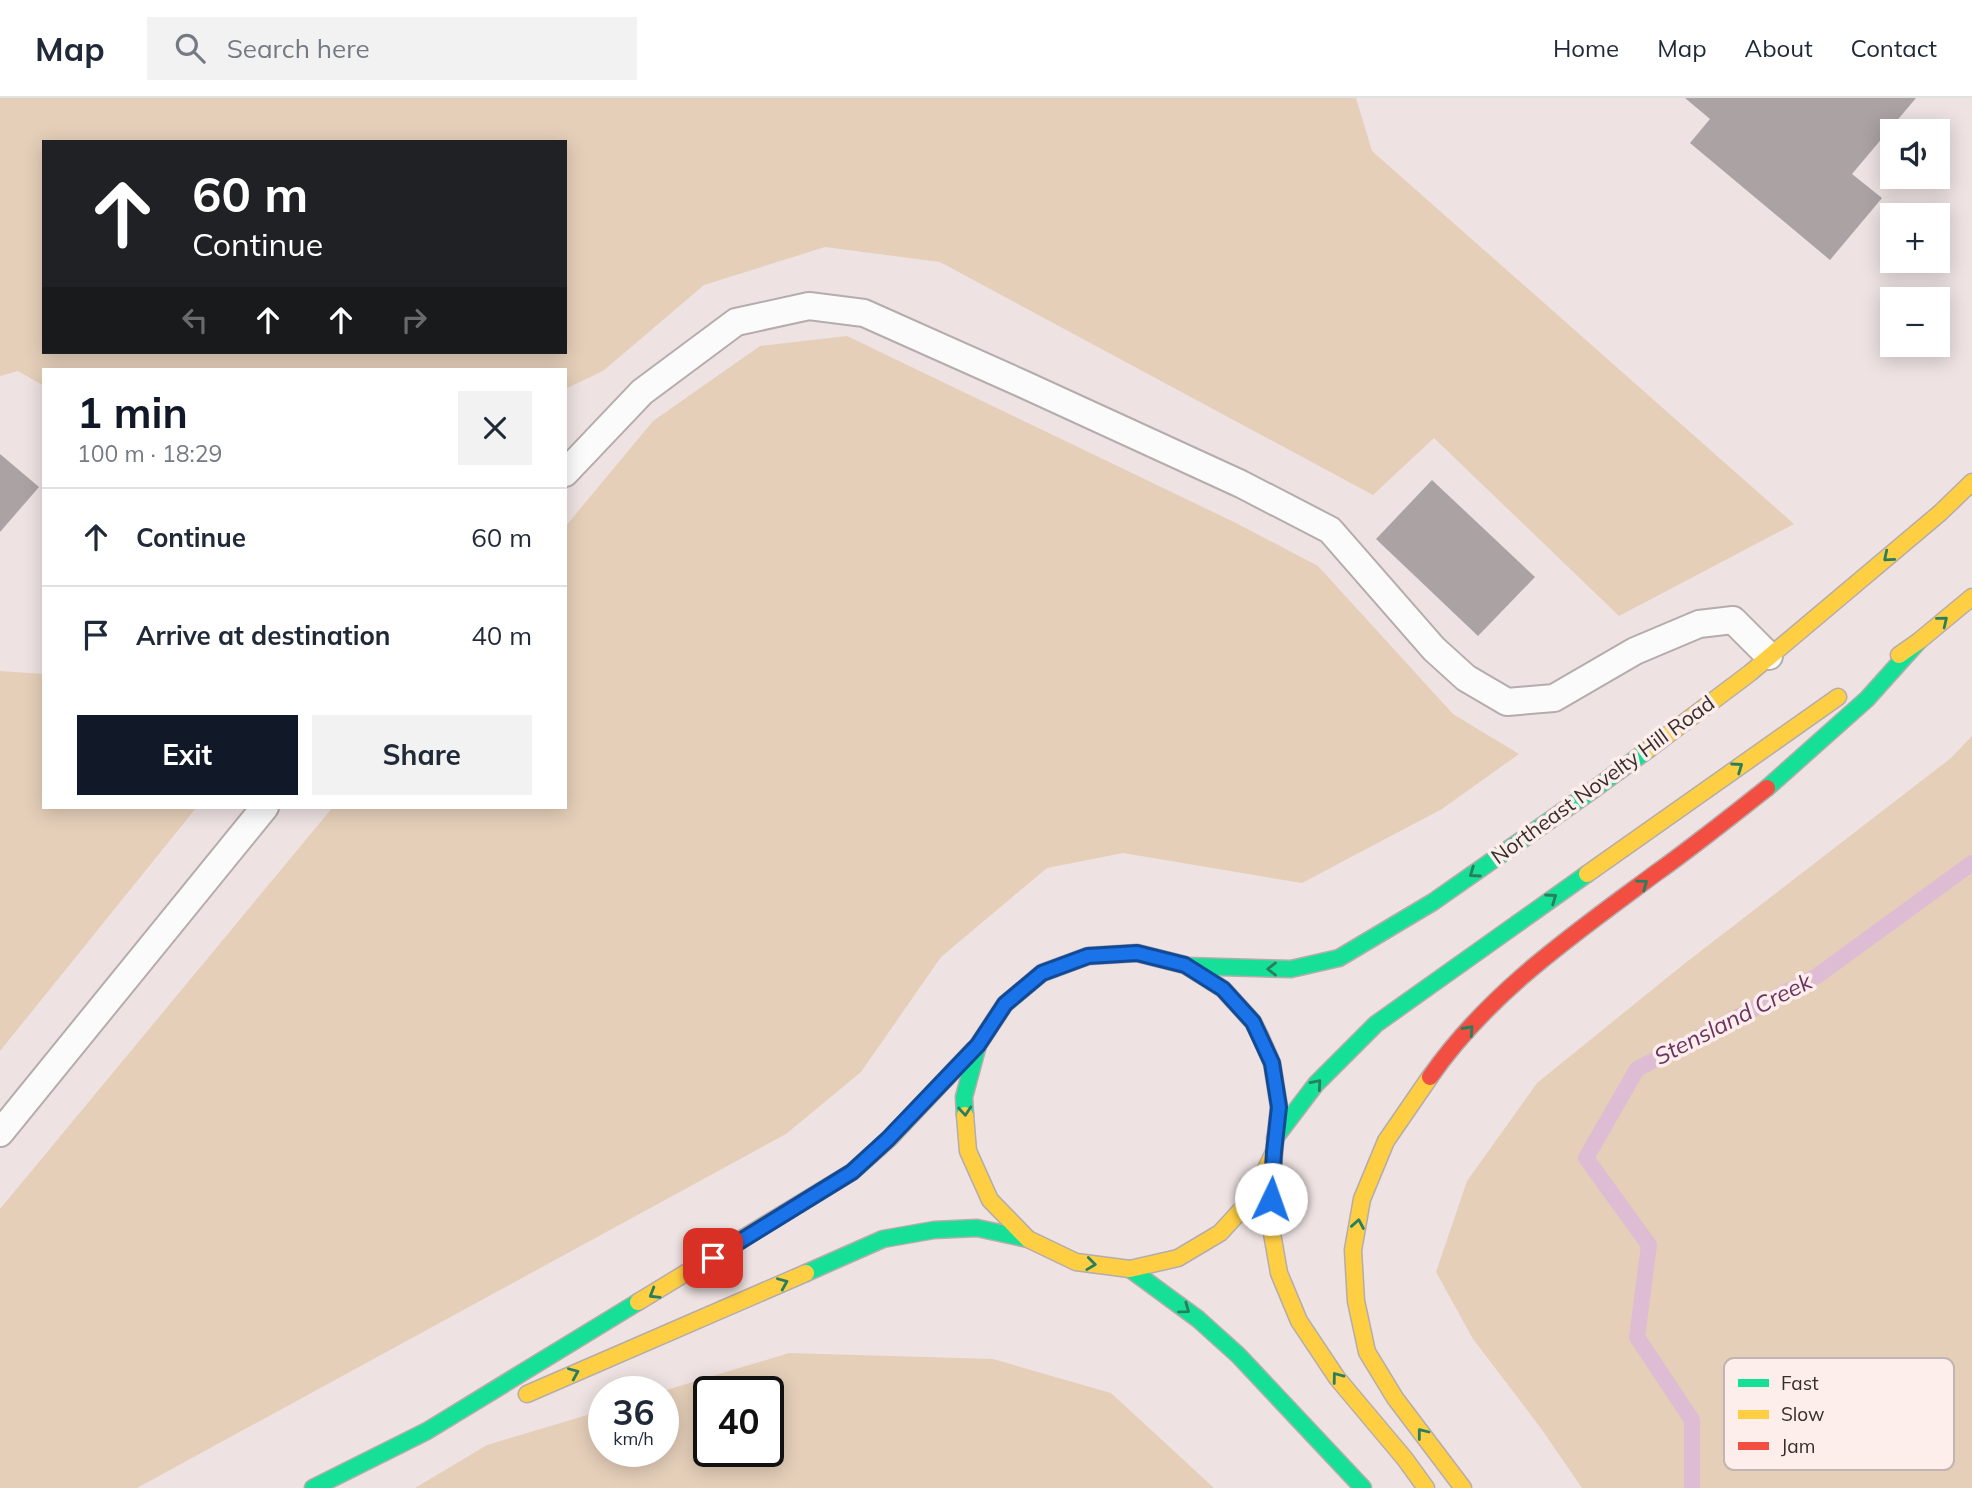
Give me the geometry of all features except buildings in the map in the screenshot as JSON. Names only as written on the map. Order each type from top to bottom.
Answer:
[{"type":"main road","name":"Northeast Novelty Hill Road","points":[[1185,965],[1291,969],[1339,958],[1433,902],[1593,790],[1750,673],[1940,513],[1972,482]]},
{"type":"main road","points":[[427,1431],[505,1403],[883,1239],[934,1230],[977,1228],[1028,1239],[1076,1262],[1130,1269],[1178,1258],[1220,1233],[1253,1197],[1274,1145],[1316,1084],[1376,1024],[1919,641],[1972,597]]},
{"type":"main road","points":[[1463,1488],[1395,1398],[1367,1352],[1356,1301],[1353,1250],[1362,1199],[1386,1141],[1442,1060],[1497,999],[1552,950],[1683,854],[1780,776],[1867,699],[1919,641]]},
{"type":"main road","points":[[313,1488],[427,1431],[852,1172],[888,1139],[978,1045],[1005,1004],[1042,973],[1088,956],[1137,953],[1185,965],[1223,989],[1253,1022],[1272,1063],[1279,1107],[1270,1222],[1279,1273],[1299,1321],[1336,1378],[1405,1459],[1426,1488]]},
{"type":"main road","points":[[978,1045],[964,1097],[968,1151],[990,1200],[1028,1239]]},
{"type":"main road","points":[[1130,1269],[1198,1319],[1238,1355],[1363,1488]]},
{"type":"lane","points":[[567,471],[642,392],[736,322],[809,306],[864,313],[1241,484],[1330,530],[1434,649],[1466,678],[1507,702],[1554,698],[1635,651],[1699,624],[1733,620],[1769,656]]},
{"type":"lane","points":[[0,1133],[263,809]]},
{"type":"shaded area","points":[[0,98],[1356,98],[1372,151],[1794,524],[1619,616],[1434,438],[1373,495],[940,262],[825,247],[704,285],[603,371],[567,388],[567,368],[42,368],[42,385],[18,371],[0,376]]},
{"type":"shaded area","points":[[847,336],[1236,523],[1318,566],[1453,714],[1519,754],[1442,809],[1302,883],[1123,853],[1047,868],[941,957],[861,1072],[786,1134],[137,1488],[0,1488],[0,1209],[331,809],[567,809],[567,525],[653,421],[760,346]]},
{"type":"shaded area","points":[[0,671],[42,674],[42,809],[195,809],[0,1051]]},
{"type":"shaded area","points":[[1972,736],[1972,1488],[1582,1488],[1540,1427],[1473,1339],[1436,1272],[1467,1181],[1537,1083],[1684,964],[1951,758]]},
{"type":"shaded area","points":[[789,1353],[993,1359],[1111,1393],[1214,1488],[415,1488],[487,1445],[588,1415],[588,1467],[679,1467],[679,1386],[693,1382],[693,1467],[784,1467],[784,1376],[713,1376]]},
{"type":"waterway","name":"Stensland Creek","points":[[1692,1488],[1692,1420],[1637,1337],[1649,1245],[1586,1158],[1637,1069],[1817,976],[1972,863]]},
{"type":"traffic: fast","points":[[1767,788],[1867,699],[1919,641]]},
{"type":"traffic: fast","points":[[1187,966],[1291,969],[1339,958],[1433,902],[1649,749]]},
{"type":"traffic: fast","points":[[1275,1138],[1316,1084],[1376,1024],[1587,874]]},
{"type":"traffic: fast","points":[[965,1115],[964,1097],[978,1045],[1005,1004],[1042,973],[1088,956],[1137,953],[1185,965],[1223,989],[1253,1022],[1260,1036]]},
{"type":"traffic: fast","points":[[806,1273],[883,1239],[934,1230],[977,1228],[1028,1239]]},
{"type":"traffic: fast","points":[[1130,1269],[1198,1319],[1238,1355],[1363,1488]]},
{"type":"traffic: fast","points":[[313,1488],[427,1431],[638,1302]]},
{"type":"traffic: slow","points":[[1649,749],[1750,673],[1940,513],[1972,482]]},
{"type":"traffic: slow","points":[[1899,655],[1972,597]]},
{"type":"traffic: slow","points":[[1587,874],[1838,697]]},
{"type":"traffic: slow","points":[[1260,1036],[1272,1063],[1279,1107],[1270,1222],[1279,1273],[1299,1321],[1337,1378],[1426,1488]]},
{"type":"traffic: slow","points":[[638,1302],[852,1172],[889,1139],[974,1049]]},
{"type":"traffic: slow","points":[[1430,1077],[1386,1141],[1362,1199],[1353,1250],[1356,1301],[1367,1352],[1395,1398],[1463,1488]]},
{"type":"traffic: slow","points":[[965,1115],[968,1151],[990,1200],[1028,1239],[1076,1262],[1130,1269],[1178,1258],[1220,1233],[1253,1197],[1274,1152]]},
{"type":"traffic: slow","points":[[527,1394],[806,1273]]},
{"type":"traffic: jam","points":[[1430,1077],[1453,1046],[1479,1018],[1534,966],[1767,788]]},
{"type":"route","points":[[713,1258],[852,1172],[888,1139],[978,1045],[1005,1004],[1042,973],[1088,956],[1137,953],[1185,965],[1223,989],[1253,1022],[1272,1063],[1279,1107],[1271,1199]]}]
